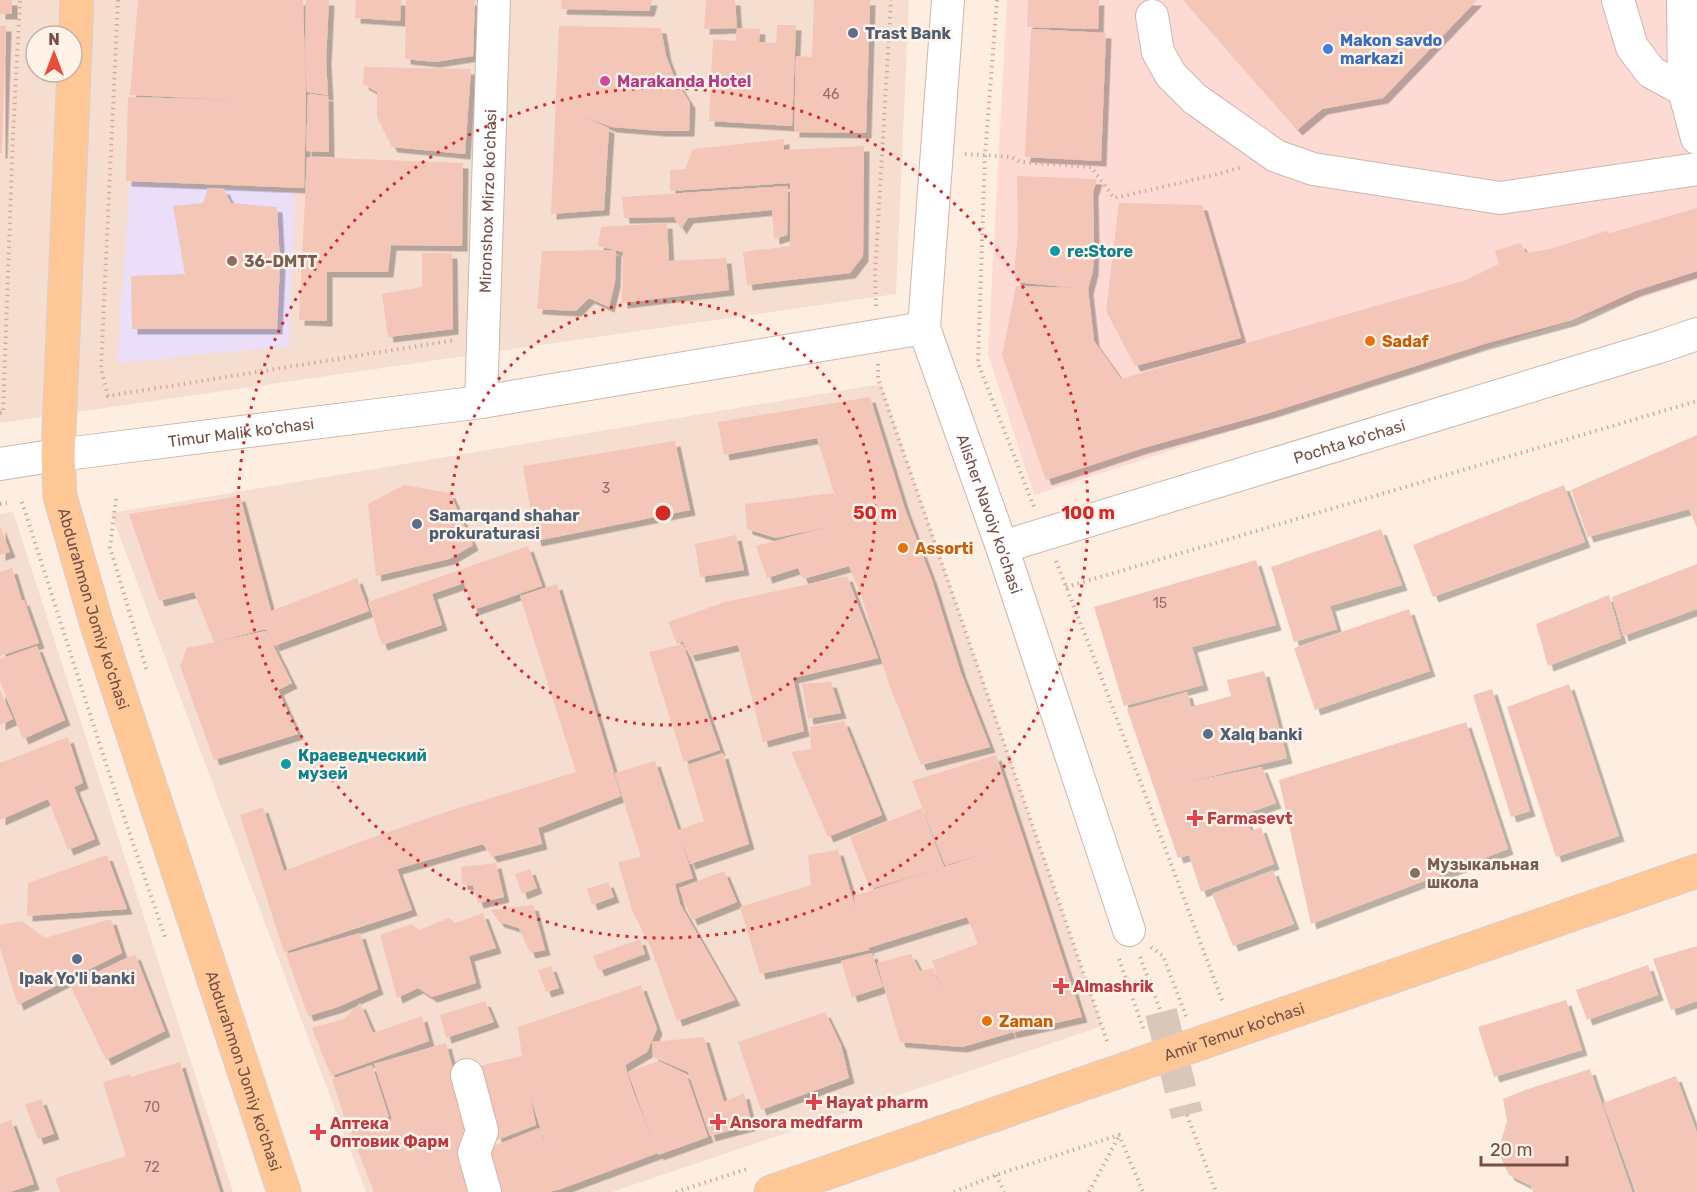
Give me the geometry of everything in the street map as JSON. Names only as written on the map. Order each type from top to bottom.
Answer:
[{"type":"main road","name":"Abdurahmon Jomiy ko'chasi","points":[[77,0],[58,455],[60,496],[97,625],[284,1192]]},
{"type":"main road","name":"Amir Temur ko'chasi","points":[[771,1192],[1697,871]]},
{"type":"street","name":"Mironshox Mirzo ko'chasi","points":[[481,402],[494,0]]},
{"type":"street","name":"Alisher Navoiy ko'chasi","points":[[948,0],[924,328],[1002,547],[1129,930]]},
{"type":"street","points":[[1618,0],[1632,47],[1651,72],[1684,90]]},
{"type":"street","points":[[1683,0],[1684,90],[1697,138]]},
{"type":"street","points":[[1152,16],[1158,52],[1171,75],[1195,99],[1276,156],[1313,169],[1500,198],[1697,169]]},
{"type":"street","name":"Timur Malik ko'chasi","points":[[0,464],[481,402],[924,328]]},
{"type":"street","name":"Pochta ko'chasi","points":[[1002,547],[1697,334]]},
{"type":"street","points":[[467,1075],[482,1131],[474,1153],[485,1192]]},
{"type":"path","points":[[0,413],[3,413],[20,0]]},
{"type":"path","points":[[118,0],[100,368],[108,396],[483,335]]},
{"type":"path","points":[[891,0],[876,275],[878,378],[1109,1045]]},
{"type":"path","points":[[997,0],[985,155],[978,363],[1066,587],[1224,1005]]},
{"type":"path","points":[[937,152],[1012,156],[1020,162],[1091,167],[1114,198],[1219,174],[1276,156]]},
{"type":"path","points":[[1066,587],[1697,401]]},
{"type":"path","points":[[0,504],[7,503]]},
{"type":"path","points":[[1129,930],[1161,1012]]},
{"type":"path","points":[[1129,930],[1163,956],[1187,1018]]},
{"type":"path","points":[[1129,930],[1118,957],[1145,1032]]},
{"type":"path","points":[[1187,1115],[1216,1192]]},
{"type":"path","points":[[954,1192],[996,1175],[1119,1135]]},
{"type":"path","points":[[1089,1192],[1119,1135]]},
{"type":"path","points":[[1119,1135],[1143,1192]]},
{"type":"path","points":[[996,1175],[1005,1192]]},
{"type":"shaded area","points":[[0,0],[909,0],[896,294],[0,423]]},
{"type":"shaded area","points":[[1007,0],[1697,0],[1697,280],[1034,495],[988,354]]},
{"type":"shaded area","points":[[130,182],[295,192],[289,346],[117,363]]},
{"type":"shaded area","points":[[881,384],[1102,1026],[612,1192],[366,1192],[111,513]]},
{"type":"shaded area","points":[[13,512],[233,1192],[0,1192],[0,514]]},
{"type":"building","points":[[0,0],[12,0],[12,14],[0,14]]},
{"type":"building","points":[[138,0],[303,0],[306,102],[304,188],[126,181],[128,97],[236,100],[130,95]]},
{"type":"building","points":[[306,0],[329,0],[326,60],[328,95],[307,92]]},
{"type":"building","points":[[356,0],[401,0],[400,21],[355,18]]},
{"type":"building","points":[[406,0],[475,0],[473,56],[435,62],[405,59]]},
{"type":"building","points":[[562,0],[652,0],[649,11],[561,9]]},
{"type":"building","points":[[706,0],[735,0],[737,28],[704,29]]},
{"type":"building","points":[[814,0],[870,0],[866,133],[794,132],[796,56],[812,57]]},
{"type":"building","points":[[1028,0],[1099,0],[1098,29],[1027,27]]},
{"type":"building","name":"Makon savdo markazi","points":[[1183,0],[1477,0],[1383,98],[1322,109],[1297,130]]},
{"type":"building","points":[[777,25],[796,25],[792,126],[709,121],[713,39],[736,41],[737,28],[760,29],[759,42],[776,43]]},
{"type":"building","points":[[0,26],[6,26],[2,153],[0,153]]},
{"type":"building","points":[[559,26],[661,28],[666,56],[675,79],[690,103],[689,131],[612,127],[581,116],[609,128],[604,210],[551,214]]},
{"type":"building","points":[[1031,29],[1106,33],[1101,161],[1025,157]]},
{"type":"building","points":[[364,67],[471,69],[465,154],[392,147],[377,117],[377,92],[363,84]]},
{"type":"building","points":[[308,94],[328,96],[329,152],[306,151]]},
{"type":"building","points":[[784,139],[784,150],[864,146],[863,256],[850,273],[747,285],[743,252],[790,246],[790,183],[670,191],[670,170],[685,169],[693,149]]},
{"type":"building","points":[[307,157],[463,163],[462,246],[391,245],[388,272],[327,272],[327,321],[299,320]]},
{"type":"building","points":[[1017,176],[1097,179],[1093,192],[1093,270],[1088,289],[1094,341],[1121,379],[1466,280],[1499,264],[1495,251],[1520,243],[1526,253],[1551,249],[1606,231],[1610,233],[1697,208],[1697,271],[1635,291],[1572,320],[1484,344],[1269,413],[1143,448],[1046,480],[1002,355],[1016,286],[1077,288],[1015,282],[1018,233]]},
{"type":"building","points":[[788,186],[787,235],[774,239],[772,210],[688,218],[681,229],[674,217],[624,218],[622,197]]},
{"type":"building","points":[[208,188],[224,189],[231,203],[277,207],[280,264],[277,329],[132,329],[131,276],[185,274],[173,206],[203,203]]},
{"type":"building","points":[[1119,203],[1202,205],[1241,338],[1135,366],[1106,311]]},
{"type":"building","points":[[667,223],[669,261],[726,258],[729,290],[622,303],[623,252],[598,246],[601,227]]},
{"type":"building","points":[[616,250],[615,282],[609,307],[589,298],[576,311],[537,309],[542,251]]},
{"type":"building","points":[[422,253],[452,253],[453,329],[388,337],[382,294],[422,287]]},
{"type":"building","points":[[870,397],[905,509],[932,580],[961,673],[990,747],[921,765],[889,684],[861,595],[849,566],[803,579],[798,568],[767,578],[756,546],[831,526],[776,538],[747,529],[745,504],[833,493],[836,499],[817,438],[724,455],[718,422]]},
{"type":"building","points":[[1697,435],[1697,528],[1689,509],[1588,537],[1571,490]]},
{"type":"building","points":[[675,441],[690,510],[536,541],[523,466]]},
{"type":"building","name":"Samarqand shahar prokuraturasi","points":[[404,485],[450,493],[473,545],[449,559],[376,576],[368,504]]},
{"type":"building","points":[[1564,485],[1585,542],[1433,597],[1413,545]]},
{"type":"building","points":[[240,496],[271,611],[357,578],[369,611],[274,646],[266,629],[214,642],[194,592],[159,601],[129,514]]},
{"type":"building","points":[[0,526],[10,552],[0,555]]},
{"type":"building","points":[[1381,529],[1402,585],[1330,606],[1337,629],[1294,642],[1271,567]]},
{"type":"building","points":[[736,535],[744,570],[700,577],[695,544]]},
{"type":"building","points":[[528,546],[542,586],[473,610],[464,583],[432,594],[442,625],[382,645],[368,602]]},
{"type":"building","points":[[1256,560],[1276,625],[1192,647],[1203,685],[1124,706],[1094,607]]},
{"type":"building","points":[[1697,564],[1697,609],[1623,636],[1612,597]]},
{"type":"building","points":[[12,568],[39,643],[0,656],[0,572]]},
{"type":"building","points":[[847,576],[878,658],[793,678],[804,731],[763,742],[738,645],[690,656],[681,638],[682,642],[677,644],[668,622],[725,602]]},
{"type":"building","points":[[557,584],[621,796],[538,828],[542,844],[492,857],[483,844],[397,869],[412,910],[284,952],[240,815],[263,807],[284,871],[458,808],[576,772],[520,596]]},
{"type":"building","points":[[1609,595],[1621,638],[1548,666],[1536,624]]},
{"type":"building","points":[[1409,609],[1430,671],[1315,710],[1294,648]]},
{"type":"building","points":[[266,631],[292,683],[278,690],[298,734],[214,760],[180,666],[187,648]]},
{"type":"building","points":[[683,644],[720,750],[684,762],[649,652]]},
{"type":"building","points":[[37,646],[65,720],[23,739],[0,681],[0,659]]},
{"type":"building","points":[[1264,671],[1287,758],[1170,786],[1262,767],[1276,803],[1244,814],[1251,831],[1261,827],[1274,864],[1201,892],[1189,855],[1178,858],[1127,709],[1187,692],[1191,707],[1231,696],[1227,680]]},
{"type":"building","points":[[831,682],[841,713],[808,719],[802,684]]},
{"type":"building","points":[[1569,684],[1619,836],[1556,857],[1507,707]]},
{"type":"building","points":[[1492,689],[1530,811],[1511,817],[1473,695]]},
{"type":"building","points":[[0,690],[13,719],[0,725]]},
{"type":"building","points":[[844,721],[882,815],[828,837],[791,752],[811,749],[810,727]]},
{"type":"building","points":[[1466,722],[1508,849],[1311,924],[1279,780]]},
{"type":"building","points":[[68,737],[83,783],[74,787],[95,839],[68,850],[48,799],[0,820],[0,763]]},
{"type":"building","points":[[723,753],[749,844],[690,864],[680,836],[693,878],[675,884],[680,904],[735,1000],[677,1021],[651,948],[632,910],[618,862],[641,857],[615,773],[655,761],[678,830],[704,821],[687,765]]},
{"type":"building","points":[[996,755],[1082,1017],[1011,1033],[1000,1003],[1010,1033],[962,1047],[900,1042],[877,963],[911,954],[920,971],[933,968],[943,992],[932,961],[978,944],[967,917],[868,948],[869,950],[760,974],[740,907],[811,885],[808,855],[838,850],[856,909],[854,896],[940,868],[870,889],[850,837],[922,808],[944,867],[987,853],[945,865],[912,781]]},
{"type":"building","points":[[107,855],[127,909],[27,916],[28,883]]},
{"type":"building","points":[[496,863],[504,897],[478,903],[473,886],[462,884],[461,867]]},
{"type":"building","points":[[530,869],[537,888],[522,894],[515,874]]},
{"type":"building","points":[[1273,870],[1294,924],[1233,946],[1212,894]]},
{"type":"building","points":[[724,871],[737,902],[692,920],[679,888]]},
{"type":"building","points":[[608,882],[614,897],[592,905],[587,889]]},
{"type":"building","points":[[533,905],[545,950],[530,953],[519,928],[499,922],[491,910]]},
{"type":"building","points":[[483,913],[496,948],[469,956],[476,983],[432,997],[418,988],[397,998],[380,935],[412,924],[419,930],[449,918],[456,923]]},
{"type":"building","points":[[111,919],[122,953],[18,1005],[0,948],[0,925],[22,921],[45,938]]},
{"type":"building","points":[[360,933],[378,989],[338,1007],[308,1016],[286,954]]},
{"type":"building","points":[[640,939],[645,954],[599,971],[593,956]]},
{"type":"building","points":[[1697,946],[1697,1001],[1671,1010],[1653,959]]},
{"type":"building","points":[[872,953],[883,987],[852,997],[841,961]]},
{"type":"building","points":[[135,954],[165,1031],[106,1060],[70,985]]},
{"type":"building","points":[[1648,965],[1658,995],[1587,1020],[1576,990]]},
{"type":"building","points":[[551,966],[559,988],[546,992],[538,970]]},
{"type":"building","points":[[641,985],[657,1029],[647,1052],[625,1065],[654,1144],[628,1072],[659,1061],[686,1074],[708,1137],[558,1190],[491,1192],[479,1152],[539,1128],[547,1149],[530,1096],[536,1125],[497,1140],[479,1066],[522,1056],[518,1027]]},
{"type":"building","points":[[1566,1000],[1582,1050],[1494,1077],[1478,1027]]},
{"type":"building","points":[[485,1001],[494,1022],[446,1038],[440,1015]]},
{"type":"building","points":[[360,1003],[373,1033],[422,1016],[429,1041],[331,1076],[312,1028],[344,1019]]},
{"type":"building","points":[[825,1012],[841,1045],[849,1078],[761,1110],[738,1042]]},
{"type":"building","points":[[704,1037],[724,1102],[744,1093],[752,1125],[710,1136],[688,1072],[653,1057],[652,1042]]},
{"type":"building","points":[[446,1043],[470,1132],[477,1192],[374,1192],[351,1133],[392,1119],[374,1064]]},
{"type":"building","points":[[180,1062],[220,1192],[60,1192],[55,1178],[126,1156],[103,1082],[130,1074],[131,1077]]},
{"type":"building","points":[[372,1065],[389,1117],[348,1129],[332,1079]]},
{"type":"building","points":[[1590,1069],[1632,1192],[1533,1192],[1531,1186],[1509,1175],[1498,1152],[1507,1121],[1503,1099]]},
{"type":"building","points":[[1676,1076],[1697,1133],[1697,1192],[1636,1192],[1603,1103]]},
{"type":"building","points":[[41,1099],[54,1134],[38,1139],[25,1105]]},
{"type":"building","points":[[11,1120],[34,1184],[10,1192],[0,1192],[0,1124]]},
{"type":"tunnel","points":[[1161,1012],[1187,1115]]},
{"type":"place","name":"Trast Bank","points":[[853,33]]},
{"type":"place","name":"Makon savdo markazi","points":[[1328,49]]},
{"type":"place","name":"Marakanda Hotel","points":[[605,81]]},
{"type":"place","name":"re:Store","points":[[1055,251]]},
{"type":"place","name":"36-DMTT","points":[[232,261]]},
{"type":"place","name":"Sadaf","points":[[1370,341]]},
{"type":"place","name":"Samarqand shahar prokuraturasi","points":[[417,524]]},
{"type":"place","name":"Assorti","points":[[903,548]]},
{"type":"place","name":"Xalq banki","points":[[1208,734]]},
{"type":"place","name":"Краеведческий музей","points":[[286,764]]},
{"type":"place","name":"Farmasevt","points":[[1195,818]]},
{"type":"place","name":"Музыкальная школа","points":[[1415,873]]},
{"type":"place","name":"Ipak Yo'li banki","points":[[77,959]]},
{"type":"place","name":"Almashrik","points":[[1061,986]]},
{"type":"place","name":"Zaman","points":[[987,1021]]},
{"type":"place","name":"Hayat pharm","points":[[814,1102]]},
{"type":"place","name":"Ansora medfarm","points":[[718,1122]]},
{"type":"place","name":"Аптека Оптовик Фарм","points":[[318,1132]]}]
